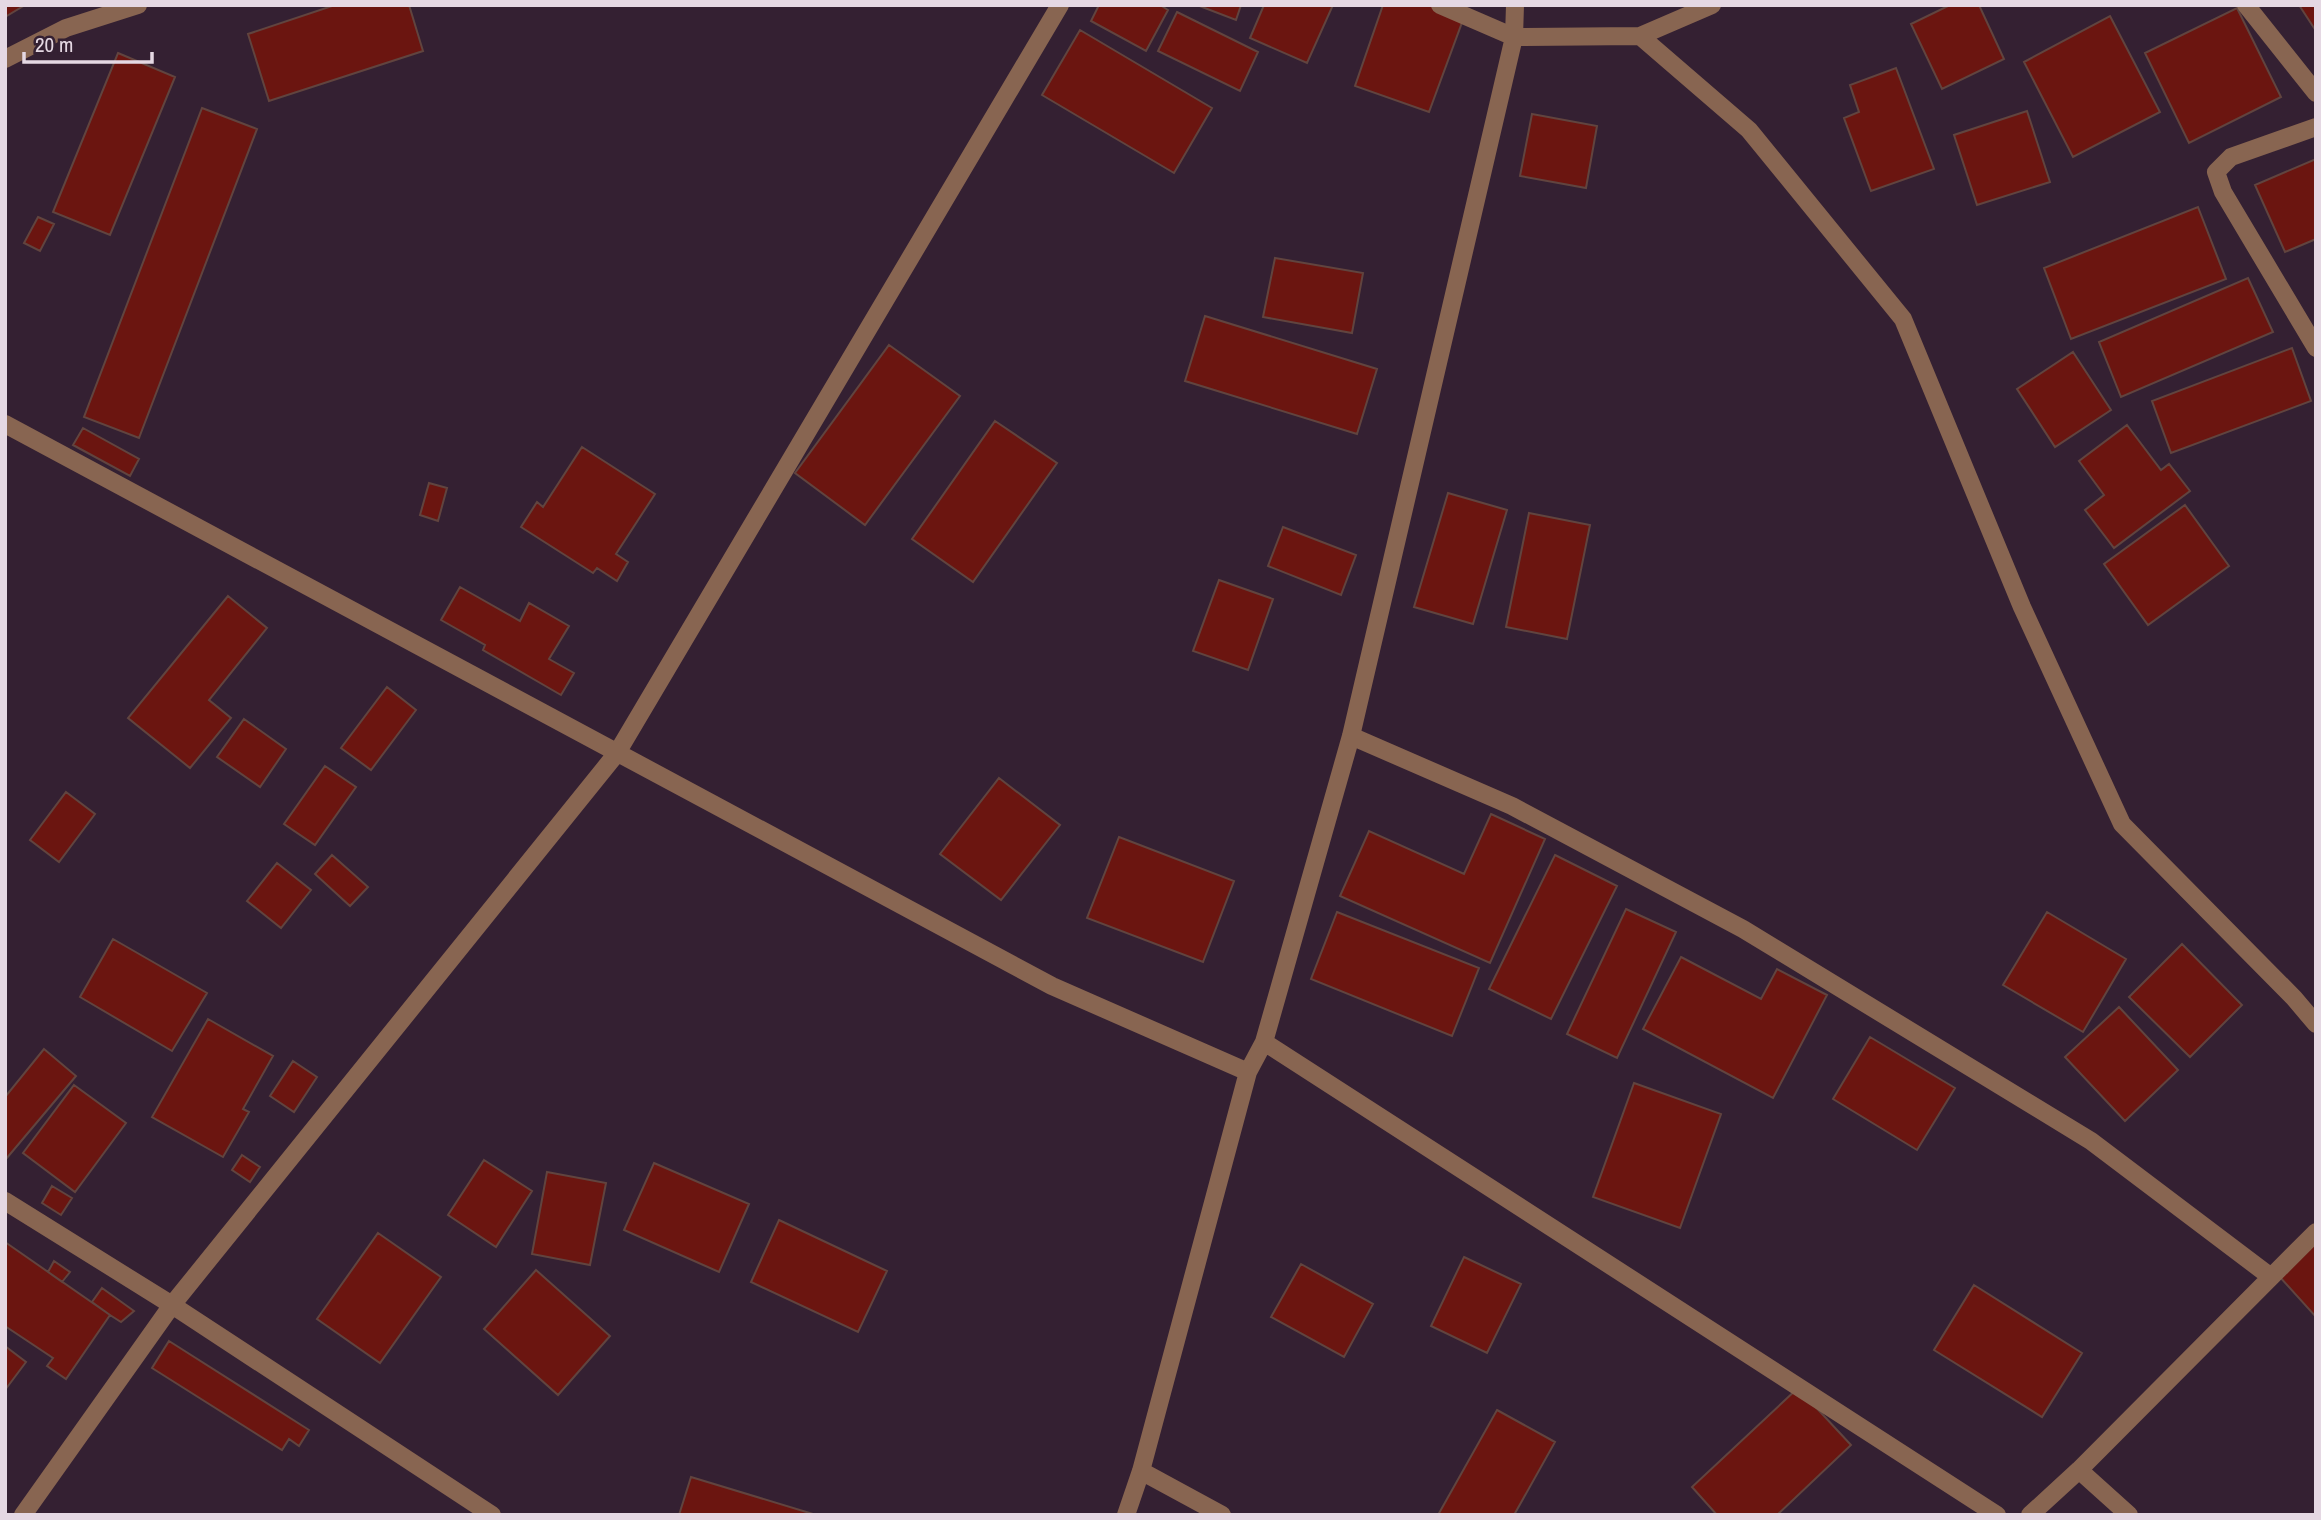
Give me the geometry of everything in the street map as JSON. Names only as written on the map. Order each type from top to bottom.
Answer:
[{"type":"street","points":[[5,59],[66,28],[138,5]]},
{"type":"street","points":[[23,1515],[172,1305],[617,753],[1060,5]]},
{"type":"street","points":[[1440,5],[1514,37],[1640,36],[1712,5]]},
{"type":"street","points":[[1126,1515],[1141,1471],[1248,1072],[1264,1042],[1351,736],[1514,37],[1515,5]]},
{"type":"street","points":[[2246,5],[2316,93]]},
{"type":"street","points":[[1640,36],[1749,130],[1903,319],[2022,607],[2122,824],[2294,998],[2316,1024]]},
{"type":"street","points":[[2316,127],[2231,157],[2216,172],[2223,192],[2316,348]]},
{"type":"street","points":[[5,424],[1052,986],[1248,1072]]},
{"type":"street","points":[[1351,736],[1512,806],[1743,929],[2091,1140],[2271,1277]]},
{"type":"street","points":[[1264,1042],[1997,1515]]},
{"type":"street","points":[[5,1201],[172,1305],[492,1515]]},
{"type":"street","points":[[2030,1515],[2079,1470],[2316,1232]]},
{"type":"street","points":[[2079,1470],[2129,1515]]},
{"type":"street","points":[[1141,1471],[1222,1515]]},
{"type":"building","points":[[5,5],[25,5],[5,17]]},
{"type":"building","points":[[335,5],[409,5],[423,51],[269,101],[248,34]]},
{"type":"building","points":[[1099,5],[1160,5],[1168,10],[1146,51],[1091,21]]},
{"type":"building","points":[[1197,5],[1241,5],[1236,20]]},
{"type":"building","points":[[1264,5],[1333,5],[1307,63],[1250,38]]},
{"type":"building","points":[[1383,5],[1430,5],[1464,17],[1429,112],[1355,86]]},
{"type":"building","points":[[1950,5],[1979,5],[2004,59],[1942,89],[1911,24]]},
{"type":"building","points":[[2299,5],[2316,5],[2316,31]]},
{"type":"building","points":[[2237,8],[2281,97],[2189,143],[2145,53]]},
{"type":"building","points":[[1177,12],[1258,52],[1240,91],[1158,51]]},
{"type":"building","points":[[2110,16],[2160,112],[2073,157],[2024,62]]},
{"type":"building","points":[[1080,30],[1212,108],[1174,173],[1042,95]]},
{"type":"building","points":[[118,53],[175,77],[110,235],[53,212]]},
{"type":"building","points":[[1896,68],[1934,169],[1871,191],[1844,118],[1859,112],[1850,85]]},
{"type":"building","points":[[202,108],[257,129],[139,438],[84,417]]},
{"type":"building","points":[[2027,111],[2050,182],[1977,205],[1954,135]]},
{"type":"building","points":[[1532,114],[1597,126],[1586,188],[1520,176]]},
{"type":"building","points":[[2316,159],[2316,239],[2285,252],[2255,185]]},
{"type":"building","points":[[2198,207],[2226,279],[2071,339],[2044,268]]},
{"type":"building","points":[[38,217],[54,224],[40,251],[24,243]]},
{"type":"building","points":[[1275,258],[1363,273],[1352,333],[1263,317]]},
{"type":"building","points":[[2248,278],[2273,332],[2121,397],[2099,342]]},
{"type":"building","points":[[1205,316],[1377,369],[1357,434],[1185,381]]},
{"type":"building","points":[[889,345],[960,396],[865,525],[795,473]]},
{"type":"building","points":[[2292,348],[2311,401],[2171,453],[2152,401]]},
{"type":"building","points":[[2073,352],[2111,410],[2055,447],[2017,389]]},
{"type":"building","points":[[995,421],[1057,463],[973,582],[912,539]]},
{"type":"building","points":[[2127,425],[2161,470],[2169,464],[2190,491],[2114,548],[2085,510],[2104,495],[2079,461]]},
{"type":"building","points":[[83,428],[139,459],[130,476],[73,445]]},
{"type":"building","points":[[582,447],[655,494],[616,554],[628,562],[617,581],[597,568],[593,573],[521,527],[537,502],[543,507]]},
{"type":"building","points":[[429,483],[447,488],[438,521],[420,515]]},
{"type":"building","points":[[1448,493],[1507,510],[1473,624],[1414,607]]},
{"type":"building","points":[[2185,505],[2229,566],[2148,625],[2104,564]]},
{"type":"building","points":[[1529,513],[1590,525],[1567,639],[1506,627]]},
{"type":"building","points":[[1283,527],[1356,555],[1341,595],[1268,566]]},
{"type":"building","points":[[1219,580],[1273,599],[1248,670],[1193,651]]},
{"type":"building","points":[[460,587],[520,621],[529,603],[569,626],[549,659],[574,673],[561,695],[483,650],[485,645],[441,620]]},
{"type":"building","points":[[228,596],[267,628],[209,700],[231,718],[190,768],[128,718]]},
{"type":"building","points":[[387,687],[416,710],[371,770],[341,748]]},
{"type":"building","points":[[244,719],[286,749],[260,787],[217,757]]},
{"type":"building","points":[[325,766],[356,787],[315,845],[284,824]]},
{"type":"building","points":[[999,778],[1060,825],[1001,900],[940,854]]},
{"type":"building","points":[[66,792],[95,814],[59,862],[30,840]]},
{"type":"building","points":[[1491,814],[1545,839],[1490,963],[1340,896],[1369,831],[1464,874]]},
{"type":"building","points":[[1119,837],[1234,881],[1203,962],[1087,918]]},
{"type":"building","points":[[332,855],[368,887],[350,906],[315,874]]},
{"type":"building","points":[[1555,855],[1617,886],[1551,1019],[1489,989]]},
{"type":"building","points":[[277,863],[311,890],[281,928],[247,901]]},
{"type":"building","points":[[1626,909],[1676,932],[1617,1058],[1567,1034]]},
{"type":"building","points":[[1337,912],[1479,968],[1452,1036],[1311,979]]},
{"type":"building","points":[[2047,912],[2126,959],[2083,1032],[2003,985]]},
{"type":"building","points":[[113,939],[207,993],[172,1051],[80,997]]},
{"type":"building","points":[[2182,944],[2242,1005],[2190,1057],[2129,997]]},
{"type":"building","points":[[1681,957],[1761,999],[1777,969],[1827,995],[1773,1098],[1643,1029]]},
{"type":"building","points":[[2119,1007],[2178,1070],[2125,1121],[2065,1057]]},
{"type":"building","points":[[208,1019],[273,1056],[243,1109],[249,1112],[223,1157],[152,1117]]},
{"type":"building","points":[[1870,1037],[1955,1088],[1917,1150],[1833,1099]]},
{"type":"building","points":[[44,1049],[76,1076],[6,1159],[5,1097]]},
{"type":"building","points":[[293,1061],[317,1077],[294,1112],[270,1096]]},
{"type":"building","points":[[1634,1083],[1721,1114],[1680,1228],[1593,1197]]},
{"type":"building","points":[[74,1085],[126,1123],[75,1192],[23,1153]]},
{"type":"building","points":[[242,1155],[260,1167],[250,1182],[232,1170]]},
{"type":"building","points":[[484,1160],[532,1191],[496,1247],[448,1215]]},
{"type":"building","points":[[654,1163],[749,1204],[719,1272],[624,1230]]},
{"type":"building","points":[[547,1172],[606,1183],[590,1265],[532,1254]]},
{"type":"building","points":[[52,1186],[72,1198],[61,1215],[42,1203]]},
{"type":"building","points":[[779,1220],[887,1271],[858,1332],[751,1282]]},
{"type":"building","points":[[378,1233],[441,1277],[380,1363],[317,1319]]},
{"type":"building","points":[[5,1242],[110,1315],[66,1379],[47,1366],[53,1358],[5,1326]]},
{"type":"building","points":[[2316,1243],[2316,1317],[2279,1276]]},
{"type":"building","points":[[1464,1257],[1521,1284],[1487,1353],[1431,1326]]},
{"type":"building","points":[[54,1261],[70,1272],[62,1282],[48,1272]]},
{"type":"building","points":[[1301,1264],[1373,1304],[1344,1357],[1271,1317]]},
{"type":"building","points":[[536,1270],[610,1336],[558,1395],[484,1329]]},
{"type":"building","points":[[1974,1285],[2082,1353],[2042,1417],[1934,1350]]},
{"type":"building","points":[[102,1288],[134,1311],[121,1322],[110,1315],[92,1302]]},
{"type":"building","points":[[169,1341],[309,1430],[299,1446],[289,1439],[282,1450],[152,1368]]},
{"type":"building","points":[[5,1346],[26,1362],[5,1390]]},
{"type":"building","points":[[1798,1388],[1851,1445],[1777,1515],[1717,1515],[1692,1487]]},
{"type":"building","points":[[1497,1410],[1555,1442],[1514,1515],[1438,1515]]},
{"type":"building","points":[[691,1477],[813,1514],[679,1515]]}]
